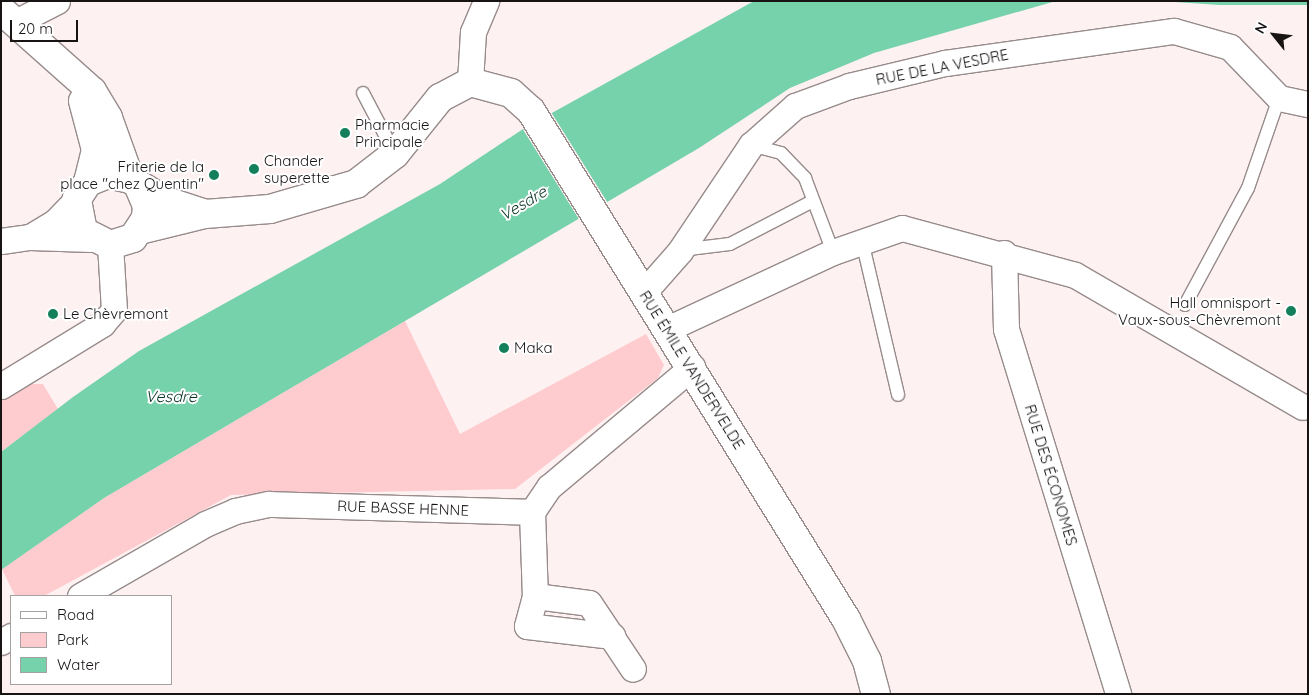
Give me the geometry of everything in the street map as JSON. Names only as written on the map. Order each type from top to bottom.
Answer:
[{"type":"main road","points":[[8,16],[71,75],[92,91],[101,105],[134,183],[147,206],[140,230]]},
{"type":"main road","points":[[71,75],[94,135],[82,190],[78,222],[100,242],[122,243],[140,230],[205,214],[270,209],[356,184],[395,154],[440,98],[470,82]]},
{"type":"main road","name":"RUE ÉMILE VANDERVELDE","points":[[470,82],[511,93],[537,121],[692,366],[846,619],[867,660],[876,694]]},
{"type":"main road","points":[[82,190],[108,174],[134,183],[205,214]]},
{"type":"street","points":[[8,16],[57,1]]},
{"type":"street","points":[[470,82],[473,32],[486,1]]},
{"type":"street","name":"RUE DE LA VESDRE","points":[[644,292],[680,251],[751,145],[795,106],[848,86],[945,63],[1174,31],[1230,47],[1279,98]]},
{"type":"street","points":[[1279,98],[1308,104]]},
{"type":"street","points":[[30,237],[56,222],[82,190]]},
{"type":"street","points":[[668,329],[833,252],[902,228],[1004,253],[1075,275],[1303,407]]},
{"type":"street","points":[[1,241],[30,237],[100,242],[114,310],[102,324],[1,386]]},
{"type":"street","name":"RUE DES ÉCONOMES","points":[[1004,253],[1006,329],[1118,694]]},
{"type":"street","points":[[633,669],[589,603],[534,596],[532,512],[549,487],[692,366]]},
{"type":"street","name":"RUE BASSE HENNE","points":[[82,595],[204,524],[235,510],[269,504],[532,512]]},
{"type":"lane","points":[[363,93],[395,154]]},
{"type":"lane","points":[[1185,304],[1248,188],[1279,98]]},
{"type":"lane","points":[[751,145],[781,153],[806,178],[833,252]]},
{"type":"lane","points":[[680,251],[730,244],[813,201]]},
{"type":"lane","points":[[862,241],[898,394]]},
{"type":"green space","points":[[405,321],[460,434],[646,334],[664,365],[658,378],[515,489],[231,495],[46,595],[15,595],[2,569],[104,498]]},
{"type":"green space","points":[[6,384],[43,384],[58,409],[1,452],[1,386]]},
{"type":"water","name":"Vesdre","points":[[754,1],[1056,1],[874,53],[790,88],[699,148],[104,498],[1,570],[1,452],[73,397],[139,351],[440,184],[523,129]]},
{"type":"water","points":[[1159,1],[1308,1],[1308,5],[1220,5]]},
{"type":"pier","points":[[551,112],[609,204],[581,222],[523,129]]},
{"type":"place","name":"Pharmacie Principale","points":[[345,133]]},
{"type":"place","name":"Chander superette","points":[[254,169]]},
{"type":"place","name":"Friterie de la place \"chez Quentin\"","points":[[214,175]]},
{"type":"place","name":"Hall omnisport - Vaux-sous-Chèvremont","points":[[1291,311]]},
{"type":"place","name":"Le Chèvremont","points":[[53,314]]},
{"type":"place","name":"Maka","points":[[504,348]]}]
